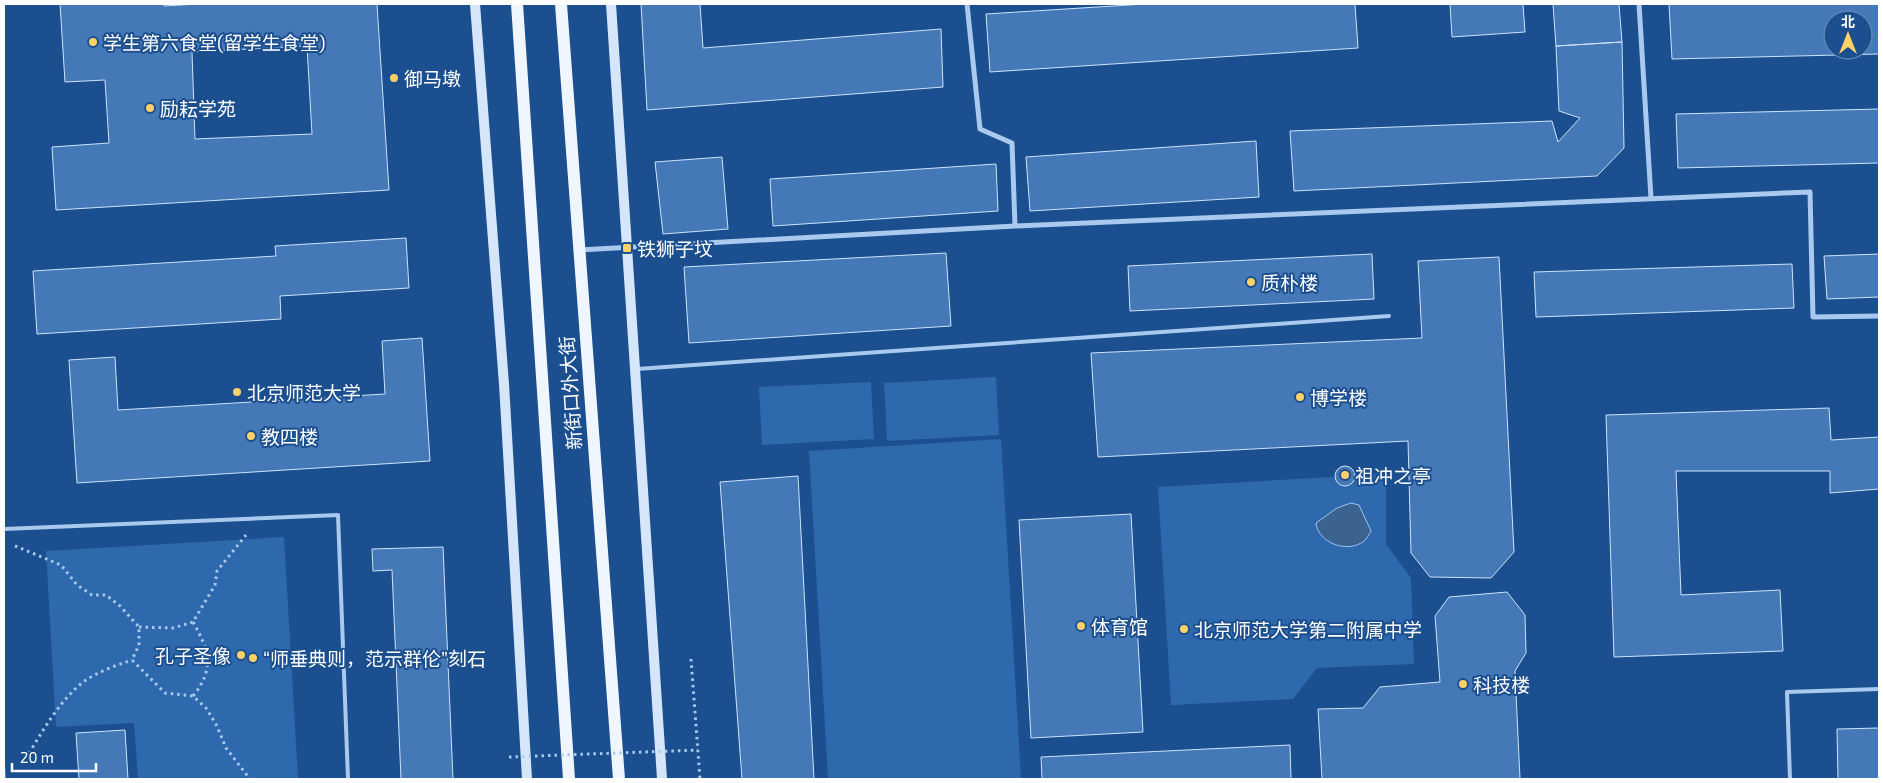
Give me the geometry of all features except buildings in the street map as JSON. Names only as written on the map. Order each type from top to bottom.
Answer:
[{"type":"main road","name":"新街口外大街","points":[[517,4],[569,779]]},
{"type":"main road","name":"新街口外大街","points":[[560,4],[577,250],[619,779]]},
{"type":"street","points":[[475,4],[504,384],[526,779]]},
{"type":"street","points":[[611,4],[662,779]]},
{"type":"street","points":[[967,4],[980,129],[1012,143],[1015,226]]},
{"type":"street","points":[[1639,4],[1651,198]]},
{"type":"street","points":[[577,250],[1015,226],[1810,192],[1813,318],[1879,316]]},
{"type":"lane","points":[[635,369],[1389,316]]},
{"type":"lane","points":[[4,529],[338,515],[348,779]]},
{"type":"lane","points":[[1790,779],[1787,692],[1879,689]]},
{"type":"path","points":[[139,627],[173,628],[193,622],[215,585],[217,571],[232,549],[262,518]]},
{"type":"path","points":[[6,542],[61,565],[77,585],[92,595],[106,595],[120,606],[139,627],[139,645],[132,660],[112,667],[85,681],[65,701],[22,764]]},
{"type":"path","points":[[193,622],[205,644],[207,663],[203,683],[193,696]]},
{"type":"path","points":[[132,660],[165,693],[193,696],[206,708],[218,726],[226,748],[250,779]]},
{"type":"path","points":[[691,660],[700,779]]},
{"type":"path","points":[[509,757],[698,750]]},
{"type":"shaded area","points":[[996,377],[999,435],[887,441],[884,383]]},
{"type":"shaded area","points":[[871,382],[874,439],[762,445],[759,387]]},
{"type":"shaded area","points":[[1001,439],[1021,779],[828,779],[809,451]]},
{"type":"shaded area","points":[[1386,474],[1386,544],[1411,578],[1414,664],[1317,668],[1293,699],[1171,705],[1158,487]]},
{"type":"shaded area","points":[[1351,503],[1359,505],[1371,531],[1365,540],[1357,545],[1342,546],[1328,541],[1318,530],[1316,523],[1337,508]]},
{"type":"shaded area","points":[[284,537],[298,778],[138,779],[134,723],[56,727],[46,551]]},
{"type":"place","name":"学生第六食堂(留学生食堂)","points":[[93,42]]},
{"type":"place","name":"御马墩","points":[[394,78]]},
{"type":"place","name":"励耘学苑","points":[[150,108]]},
{"type":"place","name":"铁狮子坟","points":[[627,248]]},
{"type":"place","name":"质朴楼","points":[[1251,282]]},
{"type":"place","name":"北京师范大学","points":[[237,392]]},
{"type":"place","name":"博学楼","points":[[1300,397]]},
{"type":"place","name":"教四楼","points":[[251,436]]},
{"type":"place","name":"祖冲之亭","points":[[1345,475]]},
{"type":"place","name":"体育馆","points":[[1081,626]]},
{"type":"place","name":"北京师范大学第二附属中学","points":[[1184,629]]},
{"type":"place","name":"孔子圣像","points":[[241,655]]},
{"type":"place","name":"“师垂典则，范示群伦”刻石","points":[[253,658]]},
{"type":"place","name":"科技楼","points":[[1463,684]]}]
